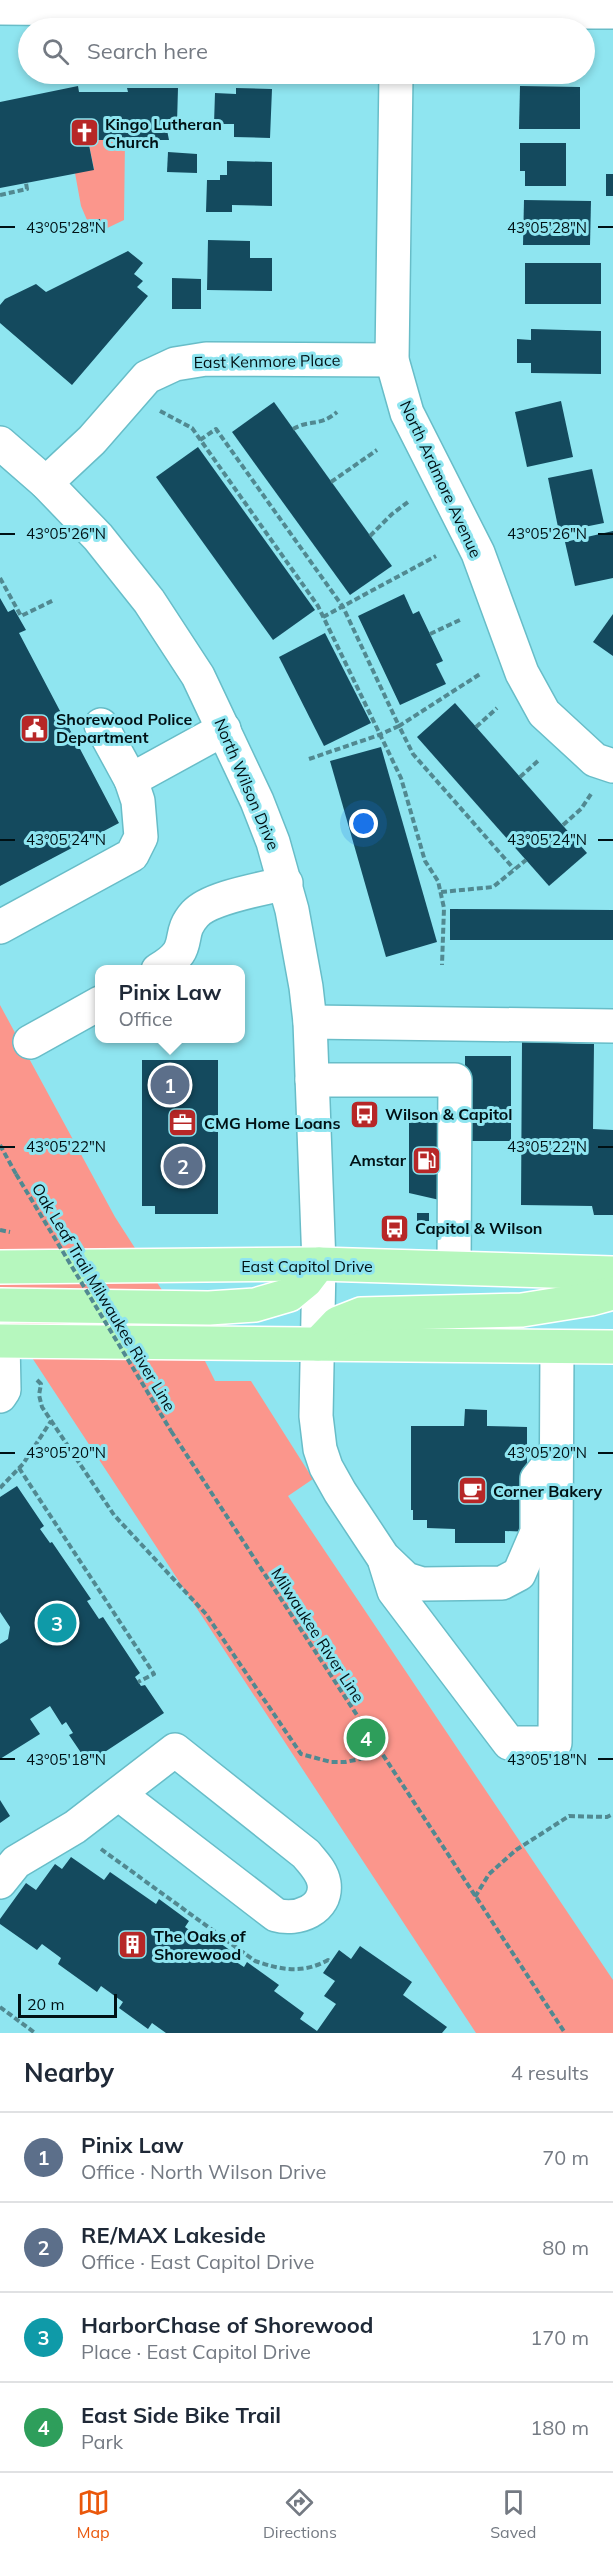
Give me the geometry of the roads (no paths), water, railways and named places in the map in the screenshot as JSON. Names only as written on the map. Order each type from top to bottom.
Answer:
[{"type":"main road","name":"East Capitol Drive","points":[[0,1267],[319,1264],[613,1273]]},
{"type":"main road","points":[[0,1305],[209,1308],[255,1305],[288,1295],[306,1281],[319,1264]]},
{"type":"main road","points":[[318,1344],[338,1323],[361,1314],[522,1310],[591,1299],[613,1293]]},
{"type":"main road","points":[[1,1341],[613,1347]]},
{"type":"street","points":[[0,8],[397,14],[613,12]]},
{"type":"street","name":"North Ardmore Avenue","points":[[396,84],[392,360],[406,413],[478,554],[522,673],[538,703],[544,713],[595,760],[613,766]]},
{"type":"street","name":"East Kenmore Place","points":[[46,483],[92,440],[147,377],[174,364],[206,359],[392,360]]},
{"type":"street","name":"North Wilson Drive","points":[[0,443],[46,483],[98,537],[149,601],[198,676],[257,801],[286,883],[306,987],[309,1022],[319,1264],[316,1416],[320,1449],[326,1467],[383,1557]]},
{"type":"street","points":[[0,927],[132,855],[141,837],[138,801],[131,780],[101,725]]},
{"type":"street","points":[[131,780],[224,729]]},
{"type":"street","points":[[166,965],[173,961],[182,951],[189,922],[196,912],[211,904],[286,883]]},
{"type":"street","points":[[30,1042],[95,1005]]},
{"type":"street","points":[[309,1022],[613,1026]]},
{"type":"street","points":[[312,1080],[455,1080],[454,1268]]},
{"type":"street","points":[[0,1396],[4,1390],[1,1341]]},
{"type":"street","points":[[383,1557],[394,1591],[509,1743],[555,1743],[557,1347]]},
{"type":"street","points":[[383,1557],[406,1579],[422,1584],[502,1583],[519,1574],[537,1532],[537,1479],[556,1454]]},
{"type":"street","points":[[0,1882],[16,1862],[75,1827],[120,1795],[175,1750],[306,1854],[320,1872],[324,1884],[323,1894],[318,1904],[299,1917],[287,1918],[276,1915],[120,1795]]},
{"type":"place","name":"Kingo Lutheran Church","points":[[84,133]]},
{"type":"place","name":"Shorewood Police Department","points":[[35,728]]},
{"type":"place","name":"Pinix Law","points":[[170,1085]]},
{"type":"place","name":"Wilson & Capitol","points":[[364,1114]]},
{"type":"place","name":"CMG Home Loans","points":[[183,1123]]},
{"type":"place","name":"Amstar","points":[[427,1160]]},
{"type":"place","name":"RE/MAX Lakeside","points":[[183,1166]]},
{"type":"place","name":"Capitol & Wilson","points":[[394,1228]]},
{"type":"place","name":"Corner Bakery","points":[[472,1491]]},
{"type":"place","name":"HarborChase of Shorewood","points":[[57,1623]]},
{"type":"place","name":"East Side Bike Trail","points":[[366,1738]]},
{"type":"place","name":"The Oaks of Shorewood","points":[[133,1945]]}]
